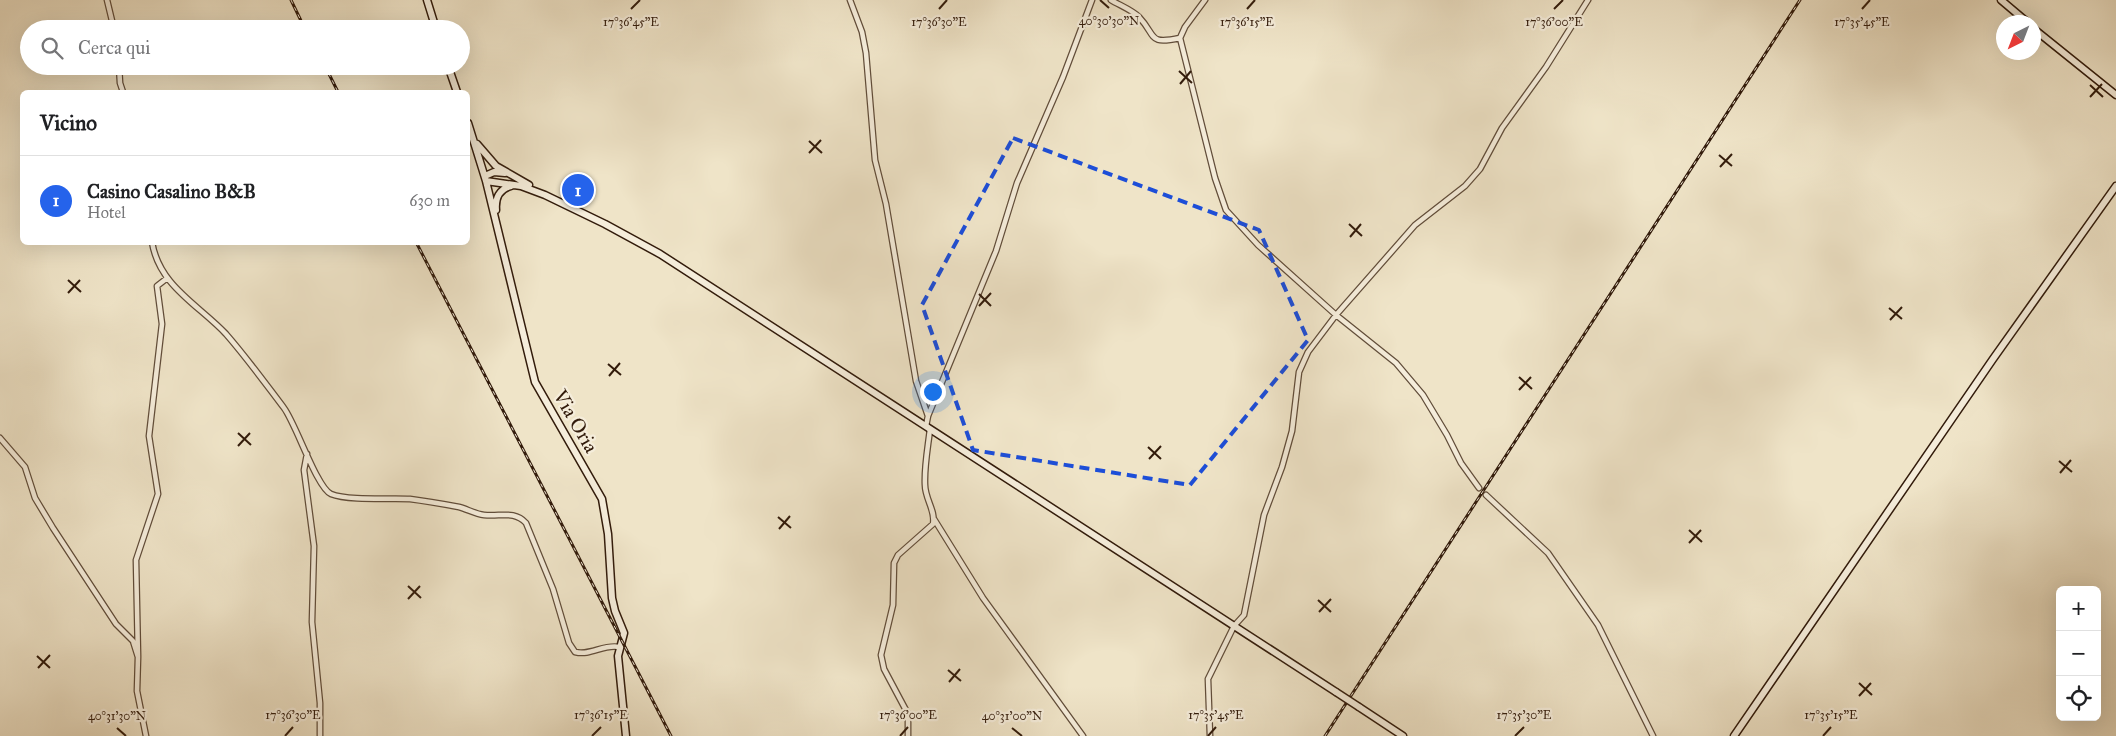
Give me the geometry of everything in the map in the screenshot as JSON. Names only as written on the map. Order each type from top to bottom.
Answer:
[{"type":"main road","points":[[426,0],[433,20]]},
{"type":"main road","points":[[2001,0],[2019,15]]},
{"type":"main road","points":[[2041,34],[2116,95]]},
{"type":"main road","points":[[451,75],[456,90]]},
{"type":"main road","name":"Via Oria","points":[[470,129],[496,219],[535,382],[602,499],[608,534],[612,598],[624,633],[618,656],[626,736]]},
{"type":"main road","points":[[473,139],[489,159],[507,173],[660,254],[1403,736]]},
{"type":"main road","points":[[485,179],[494,172],[507,173]]},
{"type":"main road","points":[[485,179],[521,186],[581,212]]},
{"type":"main road","points":[[496,219],[495,204],[501,191],[508,186],[521,186]]},
{"type":"main road","points":[[1734,736],[1987,367],[2116,186]]},
{"type":"street","points":[[107,0],[112,20]]},
{"type":"street","points":[[850,0],[862,32],[866,53],[875,160],[886,204],[916,381],[928,416],[926,499],[934,519],[983,598],[1083,736]]},
{"type":"street","points":[[928,416],[996,251],[1016,183],[1063,77],[1092,0]]},
{"type":"street","points":[[1111,0],[1138,17],[1152,37],[1159,40],[1180,38]]},
{"type":"street","points":[[1205,0],[1185,27],[1180,38],[1215,178],[1226,210],[1258,245],[1336,314],[1396,363],[1417,388],[1447,435],[1460,464],[1479,488]]},
{"type":"street","points":[[1210,736],[1208,679],[1234,626],[1244,614],[1264,515],[1282,467],[1292,431],[1299,372],[1308,352],[1336,314],[1415,225],[1465,186],[1480,169],[1502,128],[1546,67],[1588,0]]},
{"type":"street","points":[[120,75],[122,90]]},
{"type":"street","points":[[153,245],[166,278],[177,292],[224,333],[255,368],[292,419],[307,454],[324,486],[331,494],[364,498],[411,500],[458,507],[484,515],[512,514],[521,517],[526,524],[553,589],[569,643],[575,652],[585,654],[611,645],[619,647]]},
{"type":"street","points":[[146,736],[137,691],[136,560],[158,494],[149,436],[162,324],[158,286],[166,278]]},
{"type":"street","points":[[0,438],[25,467],[35,498],[116,624],[133,641],[138,657]]},
{"type":"street","points":[[307,454],[304,470],[314,546],[312,622],[320,703],[320,736]]},
{"type":"street","points":[[1486,495],[1548,553],[1598,625],[1654,736]]},
{"type":"street","points":[[908,736],[908,714],[884,669],[881,655],[893,605],[894,563],[898,555],[933,524],[934,519]]},
{"type":"highlighted area","points":[[1013,138],[1259,230],[1308,340],[1190,485],[973,450],[922,305]]},
{"type":"railway","points":[[291,0],[301,20]]},
{"type":"railway","points":[[1325,736],[1800,0]]},
{"type":"railway","points":[[330,75],[337,90]]},
{"type":"railway","points":[[418,245],[671,736]]},
{"type":"place","name":"Casino Casalino B&B","points":[[578,190]]}]
